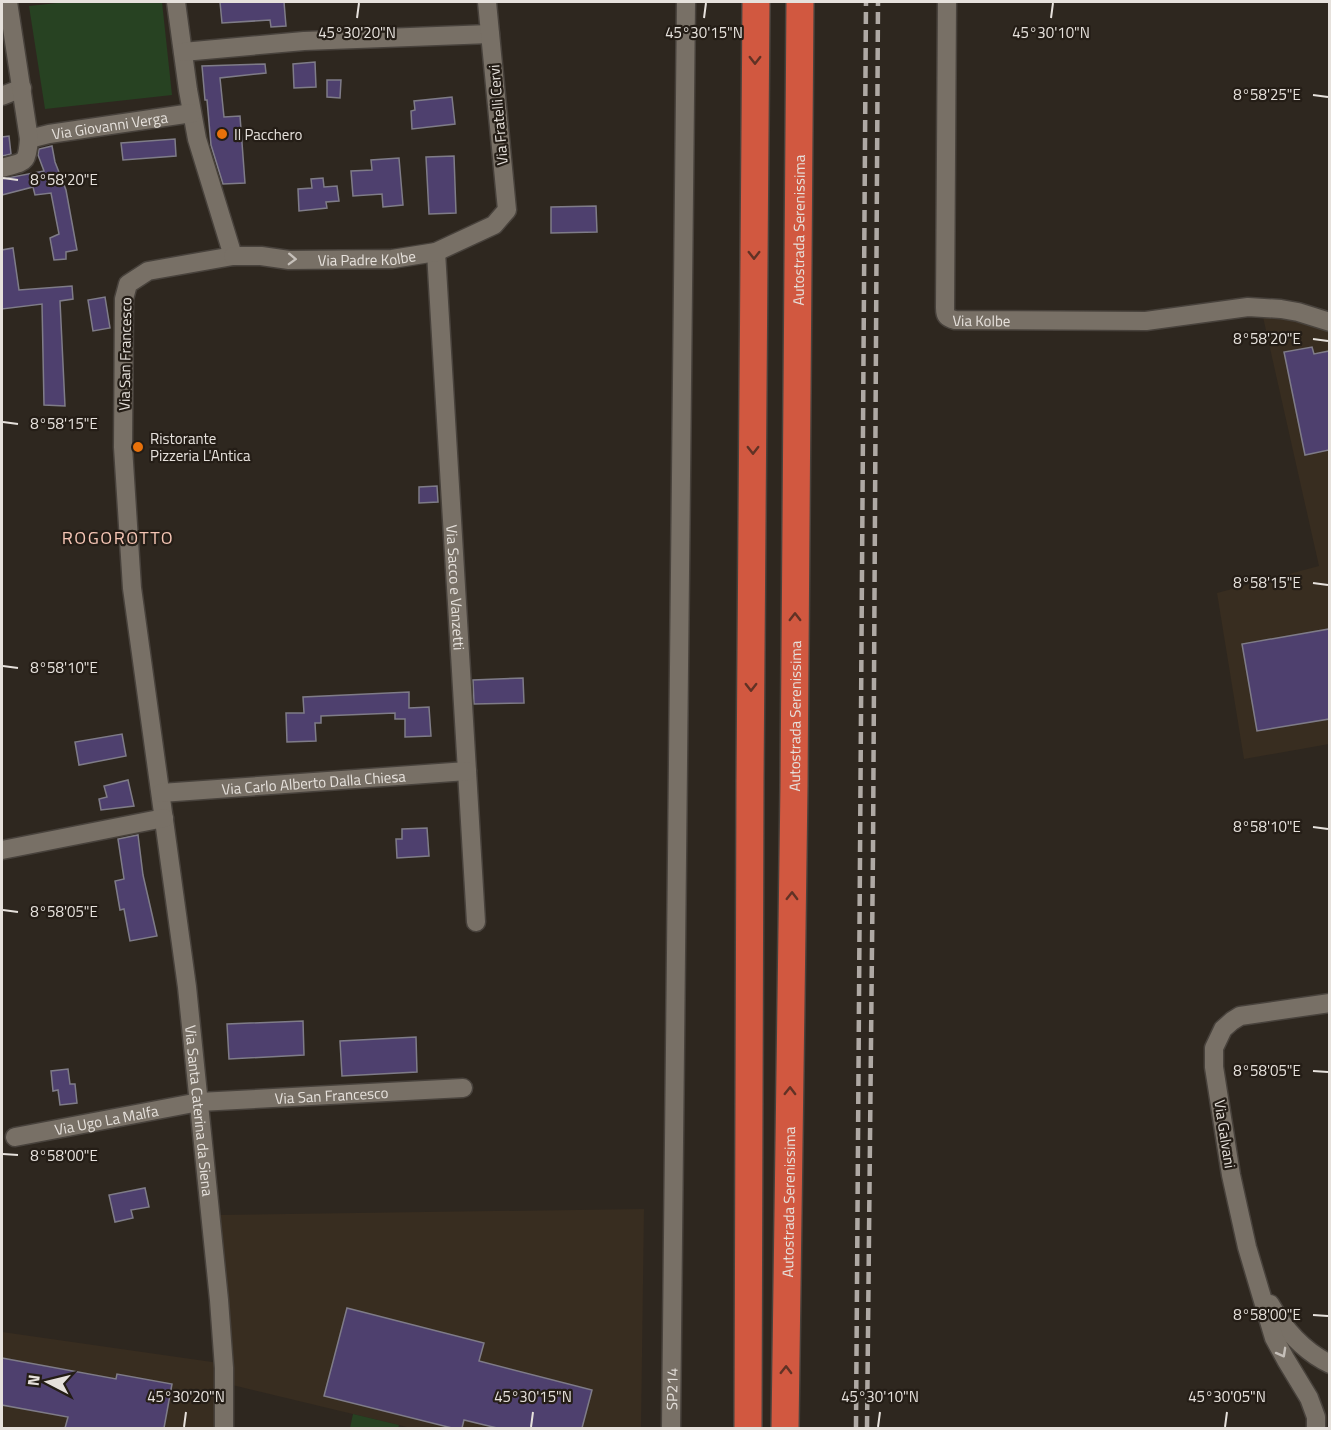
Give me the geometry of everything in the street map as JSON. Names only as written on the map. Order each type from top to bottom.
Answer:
[{"type":"highway","points":[[748,1428],[756,2]]},
{"type":"highway","name":"Autostrada Serenissima","points":[[785,1428],[794,774],[800,2]]},
{"type":"street","points":[[2,168],[22,162],[28,157],[29,139],[8,2]]},
{"type":"street","points":[[176,2],[196,139],[233,256]]},
{"type":"street","name":"Via Fratelli Cervi","points":[[487,2],[507,210],[494,225]]},
{"type":"street","name":"SP214","points":[[671,1428],[686,2]]},
{"type":"street","name":"Via Kolbe","points":[[947,2],[945,315],[948,318],[955,320],[1146,321],[1248,307],[1298,312],[1329,322]]},
{"type":"street","points":[[183,52],[304,41],[490,34]]},
{"type":"street","points":[[2,96],[22,88]]},
{"type":"street","name":"Via Giovanni Verga","points":[[29,139],[192,113]]},
{"type":"street","name":"Via Padre Kolbe","points":[[233,256],[261,256],[289,260],[392,259],[436,252],[494,225]]},
{"type":"street","name":"Via Sacco e Vanzetti","points":[[436,252],[476,922]]},
{"type":"street","name":"Via San Francesco","points":[[161,794],[132,588],[123,447],[124,299],[128,284],[148,271],[233,256]]},
{"type":"street","name":"Via Carlo Alberto Dalla Chiesa","points":[[161,794],[467,771]]},
{"type":"street","name":"Via Santa Caterina da Siena","points":[[161,794],[187,987],[222,1333],[224,1428]]},
{"type":"street","points":[[2,850],[164,818]]},
{"type":"street","name":"Via Galvani","points":[[1317,1428],[1316,1417],[1309,1398],[1274,1338],[1247,1248],[1231,1175],[1214,1067],[1214,1048],[1223,1029],[1240,1016],[1329,1002]]},
{"type":"street","name":"Via San Francesco","points":[[199,1102],[463,1088]]},
{"type":"street","name":"Via Ugo La Malfa","points":[[15,1137],[199,1102]]},
{"type":"street","name":"Via Galvani","points":[[1257,1278],[1275,1313],[1289,1332],[1309,1351],[1329,1364]]},
{"type":"street","points":[[1317,1428],[1329,1409]]},
{"type":"shaded area","points":[[1275,314],[1329,325],[1329,744],[1244,759],[1217,593],[1319,566],[1263,317]]},
{"type":"shaded area","points":[[644,1209],[641,1428],[411,1428],[228,1384],[215,1215]]},
{"type":"shaded area","points":[[2,1332],[219,1363],[218,1428],[2,1428]]},
{"type":"green space","points":[[67,2],[162,2],[172,95],[45,109],[29,6]]},
{"type":"green space","points":[[353,1414],[399,1425],[398,1428],[350,1428]]},
{"type":"building","points":[[220,2],[284,2],[286,26],[271,27],[270,20],[222,23]]},
{"type":"building","points":[[315,62],[316,87],[294,88],[293,64]]},
{"type":"building","points":[[265,64],[266,73],[220,78],[224,117],[240,116],[245,183],[223,184],[211,145],[202,66]]},
{"type":"building","points":[[327,80],[341,80],[340,98],[327,97]]},
{"type":"building","points":[[452,97],[455,124],[412,129],[411,111],[415,110],[414,101]]},
{"type":"building","points":[[9,136],[11,154],[2,156],[2,137]]},
{"type":"building","points":[[175,139],[176,156],[123,160],[121,143]]},
{"type":"building","points":[[52,146],[55,162],[66,190],[77,250],[66,252],[66,259],[54,260],[50,238],[59,234],[51,193],[35,195],[33,187],[2,195],[2,179],[44,171],[38,155],[39,149]]},
{"type":"building","points":[[454,156],[456,213],[429,214],[426,157]]},
{"type":"building","points":[[399,158],[403,205],[383,207],[382,194],[353,196],[351,171],[372,170],[371,160]]},
{"type":"building","points":[[323,178],[324,187],[337,186],[339,201],[326,202],[327,208],[299,211],[298,189],[312,188],[311,179]]},
{"type":"building","points":[[596,206],[597,232],[551,233],[551,207]]},
{"type":"building","points":[[13,248],[19,290],[72,286],[73,299],[60,301],[65,406],[44,405],[42,304],[2,309],[2,250]]},
{"type":"building","points":[[105,297],[110,328],[93,331],[88,300]]},
{"type":"building","points":[[1312,347],[1314,354],[1329,351],[1329,450],[1305,455],[1284,352]]},
{"type":"building","points":[[437,486],[438,502],[419,503],[419,487]]},
{"type":"building","points":[[1329,629],[1329,719],[1257,731],[1242,644]]},
{"type":"building","points":[[523,678],[524,703],[474,704],[473,680]]},
{"type":"building","points":[[409,692],[409,708],[429,707],[431,736],[405,737],[405,719],[395,719],[395,713],[321,716],[321,723],[315,723],[316,741],[287,742],[286,713],[304,713],[303,697]]},
{"type":"building","points":[[122,734],[126,756],[79,765],[75,742]]},
{"type":"building","points":[[128,780],[134,806],[101,810],[99,799],[107,797],[104,786]]},
{"type":"building","points":[[427,828],[429,856],[397,858],[396,839],[402,839],[402,829]]},
{"type":"building","points":[[138,835],[143,875],[157,936],[130,941],[124,909],[120,910],[115,881],[124,879],[118,839]]},
{"type":"building","points":[[303,1021],[304,1055],[229,1059],[227,1024]]},
{"type":"building","points":[[416,1037],[417,1072],[342,1076],[340,1041]]},
{"type":"building","points":[[68,1069],[70,1084],[75,1084],[77,1103],[60,1105],[58,1090],[53,1091],[51,1071]]},
{"type":"building","points":[[145,1188],[149,1207],[131,1210],[133,1218],[115,1222],[109,1195]]},
{"type":"building","points":[[347,1308],[484,1343],[479,1361],[592,1390],[582,1428],[497,1428],[464,1420],[462,1428],[452,1428],[324,1396]]},
{"type":"building","points":[[2,1358],[116,1379],[117,1374],[172,1384],[164,1428],[65,1428],[68,1417],[2,1405]]},
{"type":"railway","points":[[856,1428],[866,2]]},
{"type":"railway","points":[[867,1428],[878,2]]},
{"type":"place","name":"Il Pacchero","points":[[222,134]]},
{"type":"place","name":"Ristorante Pizzeria L'Antica","points":[[138,447]]},
{"type":"district","name":"ROGOROTTO","points":[[118,537]]}]
